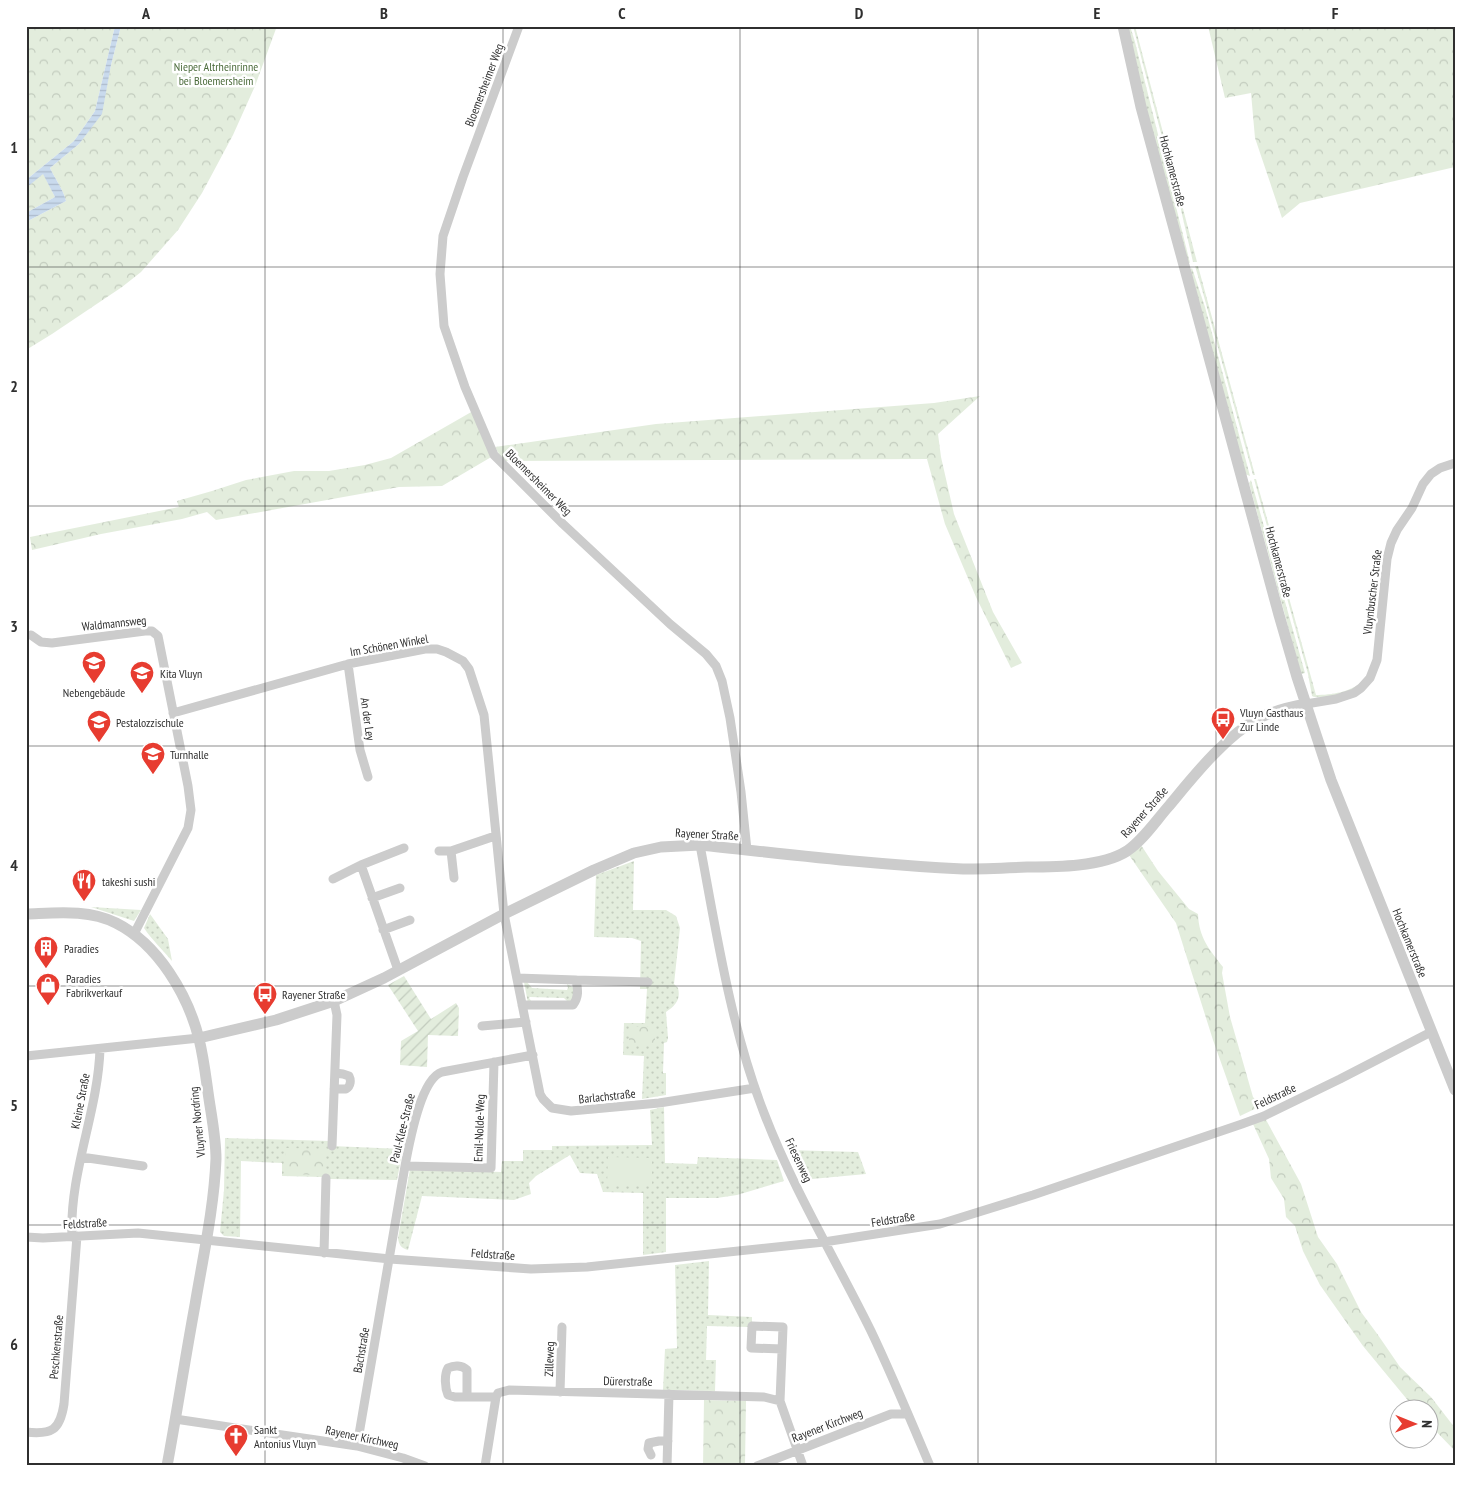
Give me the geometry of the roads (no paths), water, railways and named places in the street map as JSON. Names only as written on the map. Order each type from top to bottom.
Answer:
[{"type":"street","name":"Bloemersheimer Weg","points":[[519,26],[443,236],[440,274],[444,326],[465,387],[494,454],[562,524],[670,624],[706,654],[716,666],[722,681],[730,718],[747,850]]},
{"type":"street","name":"Hochkamerstraße","points":[[1123,26],[1184,266],[1279,615],[1306,704],[1331,780],[1455,1090]]},
{"type":"street","name":"Vluynbuscher Straße","points":[[1306,704],[1336,699],[1354,693],[1362,688],[1370,678],[1377,660],[1387,559],[1391,544],[1397,530],[1412,508],[1423,484],[1430,474],[1455,463]]},
{"type":"street","name":"Waldmannsweg","points":[[31,635],[41,642],[52,643],[152,631],[158,636],[188,786],[191,810],[188,828],[134,934]]},
{"type":"street","name":"Im Schönen Winkel","points":[[173,713],[348,664],[425,649],[437,649],[455,656],[469,669],[484,715],[504,914]]},
{"type":"street","name":"An der Ley","points":[[348,664],[360,750],[368,777]]},
{"type":"street","name":"Rayener Straße","points":[[26,1056],[199,1038],[276,1020],[334,1001],[594,870],[634,853],[661,847],[700,845],[965,869],[1056,867],[1106,860],[1120,855],[1137,844],[1191,779],[1232,736],[1260,718],[1286,708],[1306,704]]},
{"type":"street","points":[[438,852],[451,851],[495,836]]},
{"type":"street","name":"Friesenweg","points":[[700,845],[724,974],[740,1040],[764,1114],[824,1242],[870,1330],[930,1466]]},
{"type":"street","points":[[333,879],[361,865],[404,848]]},
{"type":"street","points":[[451,851],[454,878]]},
{"type":"street","points":[[361,865],[398,970]]},
{"type":"street","points":[[372,898],[400,888]]},
{"type":"street","name":"Vluyner Nordring","points":[[26,914],[74,913],[98,916],[115,922],[134,934],[156,956],[181,992],[199,1038],[216,1159],[206,1240],[167,1466]]},
{"type":"street","name":"Barlachstraße","points":[[504,914],[540,1094],[552,1108],[572,1112],[659,1103],[755,1088]]},
{"type":"street","points":[[383,930],[410,920]]},
{"type":"street","points":[[517,978],[648,982]]},
{"type":"street","points":[[522,1005],[574,1006],[577,1000],[578,988],[576,980]]},
{"type":"street","points":[[332,1146],[337,1015],[334,1001]]},
{"type":"street","points":[[482,1026],[526,1022]]},
{"type":"street","name":"Feldstraße","points":[[26,1237],[43,1238],[138,1233],[390,1259],[524,1268],[568,1267],[675,1258],[824,1242],[940,1224],[1161,1152],[1264,1116],[1431,1032]]},
{"type":"street","name":"Kleine Straße","points":[[74,1236],[72,1199],[96,1086],[100,1049]]},
{"type":"street","name":"Paul-Klee-Straße","points":[[390,1259],[414,1122],[427,1086],[437,1074],[533,1055]]},
{"type":"street","name":"Emil-Nolde-Weg","points":[[405,1166],[491,1168],[494,1062]]},
{"type":"street","points":[[334,1089],[346,1089],[350,1086],[349,1076],[335,1073]]},
{"type":"street","points":[[81,1157],[143,1166]]},
{"type":"street","points":[[324,1252],[326,1178]]},
{"type":"street","name":"Peschkenstraße","points":[[26,1432],[38,1433],[49,1431],[57,1426],[62,1419],[74,1236]]},
{"type":"street","name":"Bachstraße","points":[[357,1446],[390,1259]]},
{"type":"street","name":"Zilleweg","points":[[560,1392],[562,1327]]},
{"type":"street","points":[[782,1349],[780,1401],[803,1466]]},
{"type":"street","name":"Dürerstraße","points":[[467,1397],[496,1397],[498,1393],[509,1390],[764,1397],[780,1401]]},
{"type":"street","points":[[667,1466],[669,1394]]},
{"type":"street","points":[[485,1466],[496,1397]]},
{"type":"street","name":"Rayener Kirchweg","points":[[757,1466],[891,1414],[908,1414]]},
{"type":"street","name":"Rayener Kirchweg","points":[[175,1419],[357,1446],[425,1466]]},
{"type":"street","points":[[651,1455],[648,1449],[649,1443],[668,1441]]},
{"type":"water","points":[[115,26],[121,26],[111,65],[102,114],[79,144],[50,168],[66,201],[26,222],[26,213],[55,197],[43,174],[26,188],[26,180],[74,141],[95,111]]},
{"type":"place","name":"Nebengebäude","points":[[94,684]]},
{"type":"place","name":"Kita Vluyn","points":[[142,694]]},
{"type":"place","name":"Vluyn Gasthaus Zur Linde","points":[[1223,740]]},
{"type":"place","name":"Pestalozzischule","points":[[99,743]]},
{"type":"place","name":"Turnhalle","points":[[153,775]]},
{"type":"place","name":"takeshi sushi","points":[[84,902]]},
{"type":"place","name":"Paradies","points":[[46,969]]},
{"type":"place","name":"Paradies Fabrikverkauf","points":[[48,1006]]},
{"type":"place","name":"Rayener Straße","points":[[265,1015]]},
{"type":"place","name":"Sankt Antonius Vluyn","points":[[236,1457]]},
{"type":"park label","name":"Nieper Altrheinrinne bei Bloemersheim","points":[[216,73]]}]
